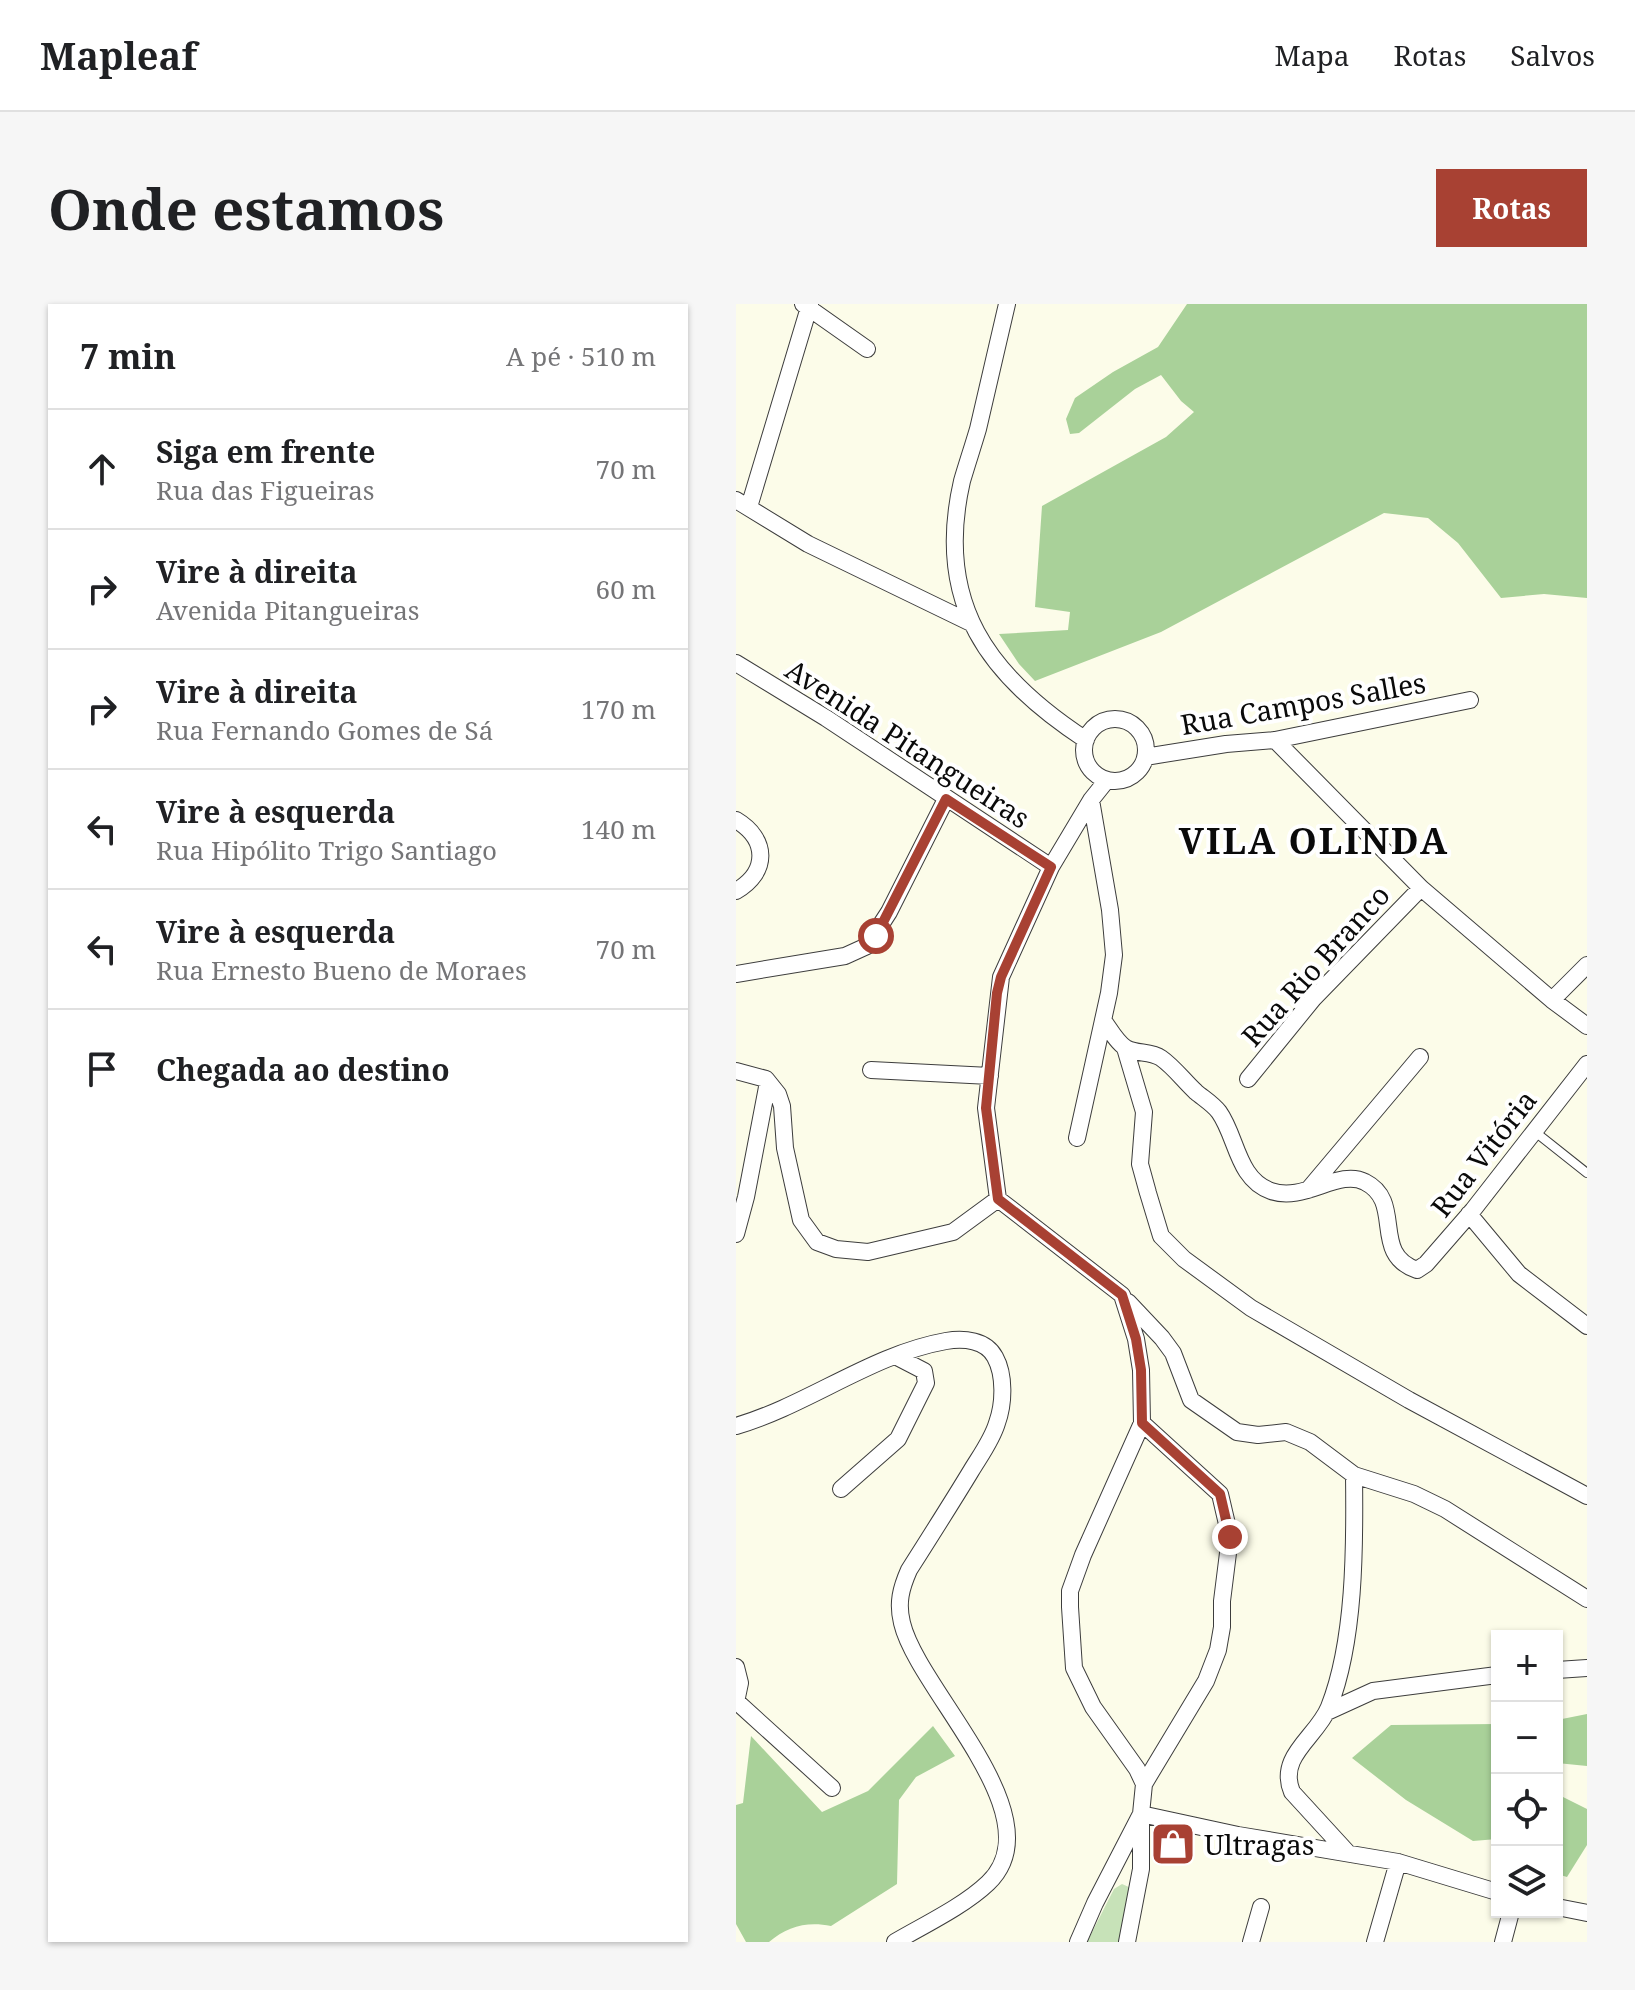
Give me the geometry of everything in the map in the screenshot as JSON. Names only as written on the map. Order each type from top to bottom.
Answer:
[{"type":"street","points":[[1007,304],[962,483],[956,574],[971,623],[1003,674],[1048,716],[1086,740]]},
{"type":"street","points":[[867,349],[807,305],[742,504],[808,544],[971,623]]},
{"type":"street","name":"Avenida Pitangueiras","points":[[736,663],[826,718],[1051,867]]},
{"type":"street","name":"Rua Campos Salles","points":[[1145,757],[1275,740],[1470,700]]},
{"type":"street","points":[[1108,720],[1128,722],[1142,737],[1145,757],[1135,773],[1117,781],[1107,780],[1090,769],[1084,750],[1086,740],[1098,724],[1108,720]]},
{"type":"street","points":[[1275,740],[1421,888],[1587,1026]]},
{"type":"street","points":[[1107,780],[1091,800],[1051,867],[1001,977],[986,1108],[998,1199],[1122,1295],[1173,1353],[1191,1400],[1237,1432],[1258,1435],[1286,1432],[1310,1442],[1354,1475],[1414,1494],[1445,1509],[1587,1599]]},
{"type":"street","points":[[736,974],[845,956],[867,946],[889,912],[946,799]]},
{"type":"street","points":[[1077,1138],[1114,955],[1110,910],[1091,800]]},
{"type":"street","points":[[736,820],[755,835],[762,861],[755,876],[736,891]]},
{"type":"street","name":"Rua Rio Branco","points":[[1248,1079],[1313,999],[1421,888]]},
{"type":"street","points":[[1552,1000],[1587,965]]},
{"type":"street","points":[[1103,1020],[1125,1048],[1144,1112],[1140,1164],[1161,1236],[1184,1259],[1251,1308],[1409,1400],[1587,1496]]},
{"type":"street","points":[[1125,1048],[1159,1055],[1219,1112],[1249,1174],[1262,1186],[1287,1195],[1307,1192],[1420,1057]]},
{"type":"street","name":"Rua Vitória","points":[[1307,1192],[1344,1179],[1362,1180],[1373,1186],[1382,1197],[1388,1216],[1389,1245],[1395,1255],[1417,1270],[1426,1264],[1469,1214],[1587,1064]]},
{"type":"street","points":[[871,1070],[990,1076]]},
{"type":"street","points":[[736,1071],[759,1076],[778,1094],[782,1106],[785,1148],[801,1220],[817,1242],[836,1249],[868,1252],[953,1232],[998,1199]]},
{"type":"street","points":[[736,1234],[768,1082]]},
{"type":"street","points":[[1469,1214],[1519,1274],[1587,1326]]},
{"type":"street","points":[[1122,1295],[1136,1339],[1141,1370],[1142,1423],[1083,1555],[1070,1591],[1070,1607],[1074,1668],[1093,1707],[1137,1769],[1144,1784]]},
{"type":"street","points":[[739,1423],[897,1357],[947,1341],[982,1344],[993,1353],[999,1365],[1003,1397],[993,1434],[909,1570],[900,1592],[900,1608],[902,1624],[915,1655],[984,1766],[1008,1823],[1010,1844],[1001,1867],[988,1884],[895,1942]]},
{"type":"street","points":[[841,1489],[898,1439],[926,1383],[924,1371],[897,1357]]},
{"type":"street","points":[[1127,1942],[1141,1869],[1144,1784],[1206,1681],[1218,1650],[1230,1537],[1220,1494],[1142,1423]]},
{"type":"street","points":[[1347,1852],[1292,1792],[1287,1771],[1327,1712],[1341,1675],[1346,1647],[1354,1475]]},
{"type":"street","points":[[736,1667],[740,1683],[736,1702],[832,1788]]},
{"type":"street","points":[[1563,1670],[1587,1668]]},
{"type":"street","points":[[1327,1712],[1373,1691],[1491,1676]]},
{"type":"street","points":[[1141,1814],[1238,1835],[1398,1862],[1491,1890]]},
{"type":"street","points":[[1078,1942],[1141,1814]]},
{"type":"street","points":[[1375,1942],[1398,1862]]},
{"type":"street","points":[[1251,1942],[1261,1907]]},
{"type":"street","points":[[1563,1908],[1587,1913]]},
{"type":"street","points":[[1503,1942],[1509,1918]]},
{"type":"lane","points":[[1534,1131],[1587,1173]]},
{"type":"green space","points":[[1187,304],[1587,304],[1587,598],[1544,594],[1501,598],[1458,543],[1428,518],[1384,513],[1161,632],[1035,681],[999,634],[1068,630],[1070,612],[1035,607],[1042,506],[1166,437],[1194,412],[1161,375],[1135,389],[1079,433],[1070,434],[1066,419],[1075,398],[1158,347]]},
{"type":"green space","points":[[1587,1714],[1587,1766],[1563,1764],[1563,1719]]},
{"type":"green space","points":[[1491,1724],[1491,1840],[1473,1841],[1406,1800],[1352,1758],[1391,1725]]},
{"type":"green space","points":[[933,1726],[955,1756],[916,1777],[899,1800],[897,1884],[831,1926],[798,1926],[769,1942],[746,1942],[736,1924],[736,1805],[743,1803],[751,1736],[822,1812],[868,1791]]},
{"type":"green space","points":[[1563,1797],[1587,1809],[1587,1845],[1567,1877],[1563,1876]]},
{"type":"green space","points":[[1122,1884],[1131,1888],[1119,1942],[1087,1942],[1114,1889]]},
{"type":"place","name":"Ultragas","points":[[1173,1844]]},
{"type":"district","name":"VILA OLINDA","points":[[1314,840]]},
{"type":"route","points":[[876,936],[946,799],[1051,867],[1001,977],[997,993],[986,1108],[998,1199],[1122,1295],[1136,1339],[1141,1370],[1142,1423],[1220,1494],[1230,1537]]}]
